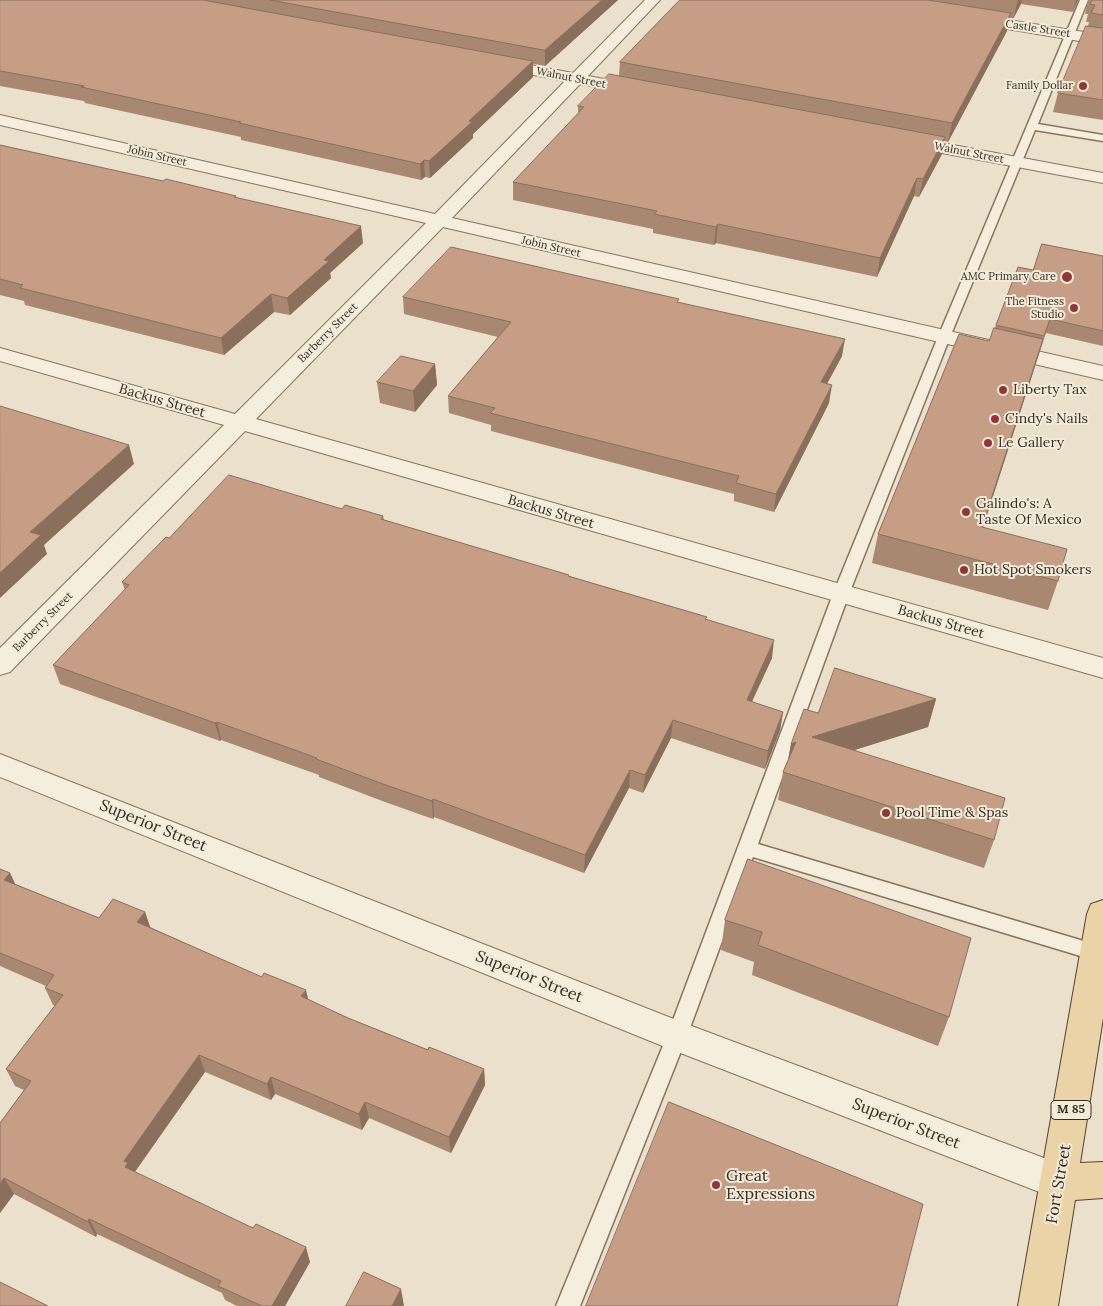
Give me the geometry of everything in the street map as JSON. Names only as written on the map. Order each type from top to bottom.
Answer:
[{"type":"main road","name":"Fort Street","points":[[1038,1306],[1103,914]]},
{"type":"main road","points":[[1060,1182],[1103,1180]]},
{"type":"street","name":"Barberry Street","points":[[0,665],[653,0]]},
{"type":"street","name":"Castle Street","points":[[952,16],[1103,40]]},
{"type":"street","name":"Walnut Street","points":[[487,62],[650,92]]},
{"type":"street","name":"Jobin Street","points":[[0,120],[1103,373]]},
{"type":"street","name":"Walnut Street","points":[[891,138],[1103,178]]},
{"type":"street","name":"Backus Street","points":[[0,354],[1103,668]]},
{"type":"street","name":"Superior Street","points":[[0,765],[678,1036],[1060,1182]]},
{"type":"lane","points":[[568,1306],[678,1036],[841,594],[944,337],[1084,0]]},
{"type":"lane","points":[[1032,126],[1103,138]]},
{"type":"lane","points":[[747,848],[1097,953]]},
{"type":"building","points":[[0,0],[203,0],[533,61],[469,121],[472,122],[429,161],[424,160],[420,164],[81,87],[84,86],[0,71]]},
{"type":"building","points":[[270,0],[602,0],[545,50]]},
{"type":"building","points":[[680,0],[928,0],[1011,13],[952,123],[620,62]]},
{"type":"building","points":[[1093,0],[1103,0],[1103,15],[1091,13],[1095,5],[1090,4]]},
{"type":"building","points":[[1086,26],[1103,28],[1103,100],[1058,93]]},
{"type":"building","points":[[609,74],[945,137],[923,179],[917,178],[880,258],[718,224],[716,227],[654,214],[657,211],[513,182],[584,107],[578,106]]},
{"type":"building","points":[[0,145],[163,181],[166,179],[236,196],[234,197],[361,226],[324,260],[329,261],[287,298],[271,294],[221,338],[20,288],[23,285],[0,279]]},
{"type":"building","points":[[1042,244],[1103,256],[1103,331],[1050,319],[1044,336],[996,325],[1018,267],[1033,270]]},
{"type":"building","points":[[451,247],[679,299],[677,302],[845,339],[821,382],[832,385],[776,494],[736,483],[739,476],[490,413],[495,408],[448,396],[511,322],[403,297]]},
{"type":"building","points":[[994,328],[1043,339],[982,527],[1067,549],[1058,581],[878,534],[959,334],[989,341]]},
{"type":"building","points":[[401,356],[435,364],[413,391],[377,382]]},
{"type":"building","points":[[0,406],[129,445],[30,532],[41,535],[0,573]]},
{"type":"building","points":[[229,475],[342,509],[345,505],[383,516],[381,519],[707,617],[705,619],[774,640],[747,700],[783,712],[768,751],[673,720],[645,775],[630,770],[585,855],[433,799],[432,801],[383,784],[317,758],[53,665],[129,585],[122,582],[166,537],[169,538]]},
{"type":"building","points":[[835,668],[936,699],[812,737],[1005,798],[994,840],[783,772],[796,742],[791,744],[804,709],[818,713]]},
{"type":"building","points":[[748,859],[971,938],[949,1017],[758,945],[762,932],[725,920]]},
{"type":"building","points":[[0,869],[10,873],[4,880],[99,918],[113,899],[145,912],[137,922],[262,977],[264,973],[306,990],[301,996],[348,1018],[428,1050],[429,1047],[484,1069],[449,1137],[365,1102],[359,1114],[271,1077],[267,1084],[199,1055],[124,1161],[128,1163],[125,1167],[253,1228],[256,1224],[306,1247],[272,1306],[262,1306],[218,1286],[221,1281],[89,1219],[88,1222],[4,1178],[0,1184],[0,1123],[31,1081],[6,1069],[63,995],[45,988],[54,975],[0,953]]},
{"type":"building","name":"Great Expressions","points":[[669,1102],[923,1204],[897,1306],[586,1306]]},
{"type":"building","points":[[364,1272],[401,1289],[392,1306],[346,1306]]},
{"type":"building","points":[[0,1282],[48,1306],[0,1306]]},
{"type":"place","name":"Family Dollar","points":[[1083,86]]},
{"type":"place","name":"AMC Primary Care","points":[[1067,277]]},
{"type":"place","name":"The Fitness Studio","points":[[1074,308]]},
{"type":"place","name":"Liberty Tax","points":[[1003,390]]},
{"type":"place","name":"Cindy's Nails","points":[[995,419]]},
{"type":"place","name":"Le Gallery","points":[[988,443]]},
{"type":"place","name":"Galindo's: A Taste Of Mexico","points":[[966,512]]},
{"type":"place","name":"Hot Spot Smokers","points":[[964,570]]},
{"type":"place","name":"Pool Time & Spas","points":[[886,813]]},
{"type":"place","name":"Great Expressions","points":[[716,1185]]}]
